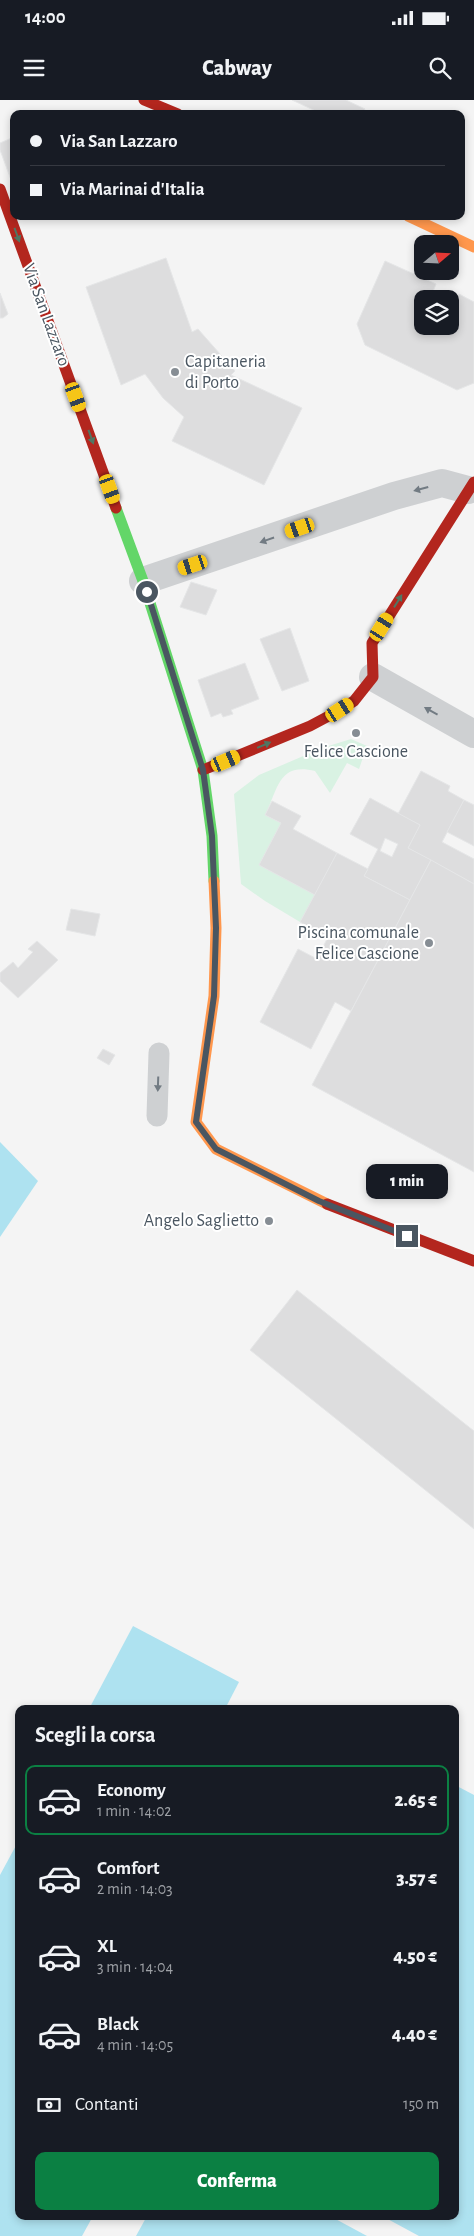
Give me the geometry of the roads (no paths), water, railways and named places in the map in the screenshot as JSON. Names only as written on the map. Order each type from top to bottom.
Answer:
[{"type":"street","points":[[144,100],[168,110]]},
{"type":"street","name":"Via San Lazzaro","points":[[0,189],[10,216]]},
{"type":"street","name":"Via San Lazzaro","points":[[11,220],[144,581],[203,770],[212,836],[216,928],[214,996],[196,1122],[216,1149],[319,1201],[474,1261]]},
{"type":"street","points":[[417,220],[474,247]]},
{"type":"street","points":[[144,581],[394,496],[442,484],[471,486],[372,643],[373,677],[354,701],[310,726],[203,770]]},
{"type":"street","points":[[373,677],[474,734]]},
{"type":"lane","points":[[156,1116],[159,1053]]},
{"type":"water","points":[[0,1142],[38,1181],[0,1237]]},
{"type":"water","points":[[133,1626],[239,1682],[227,1705],[91,1705]]},
{"type":"water","points":[[459,1787],[474,1795],[474,2236],[419,2236],[389,2220],[459,2220]]},
{"type":"water","points":[[15,1847],[15,2220],[91,2220],[82,2236],[0,2236],[0,1875]]},
{"type":"water","points":[[145,2220],[337,2220],[367,2236],[136,2236]]},
{"type":"place","name":"Capitaneria di Porto","points":[[175,372]]},
{"type":"place","name":"Felice Cascione","points":[[356,733]]},
{"type":"place","name":"Piscina comunale Felice Cascione","points":[[429,943]]},
{"type":"place","name":"Angelo Saglietto","points":[[269,1221]]}]
